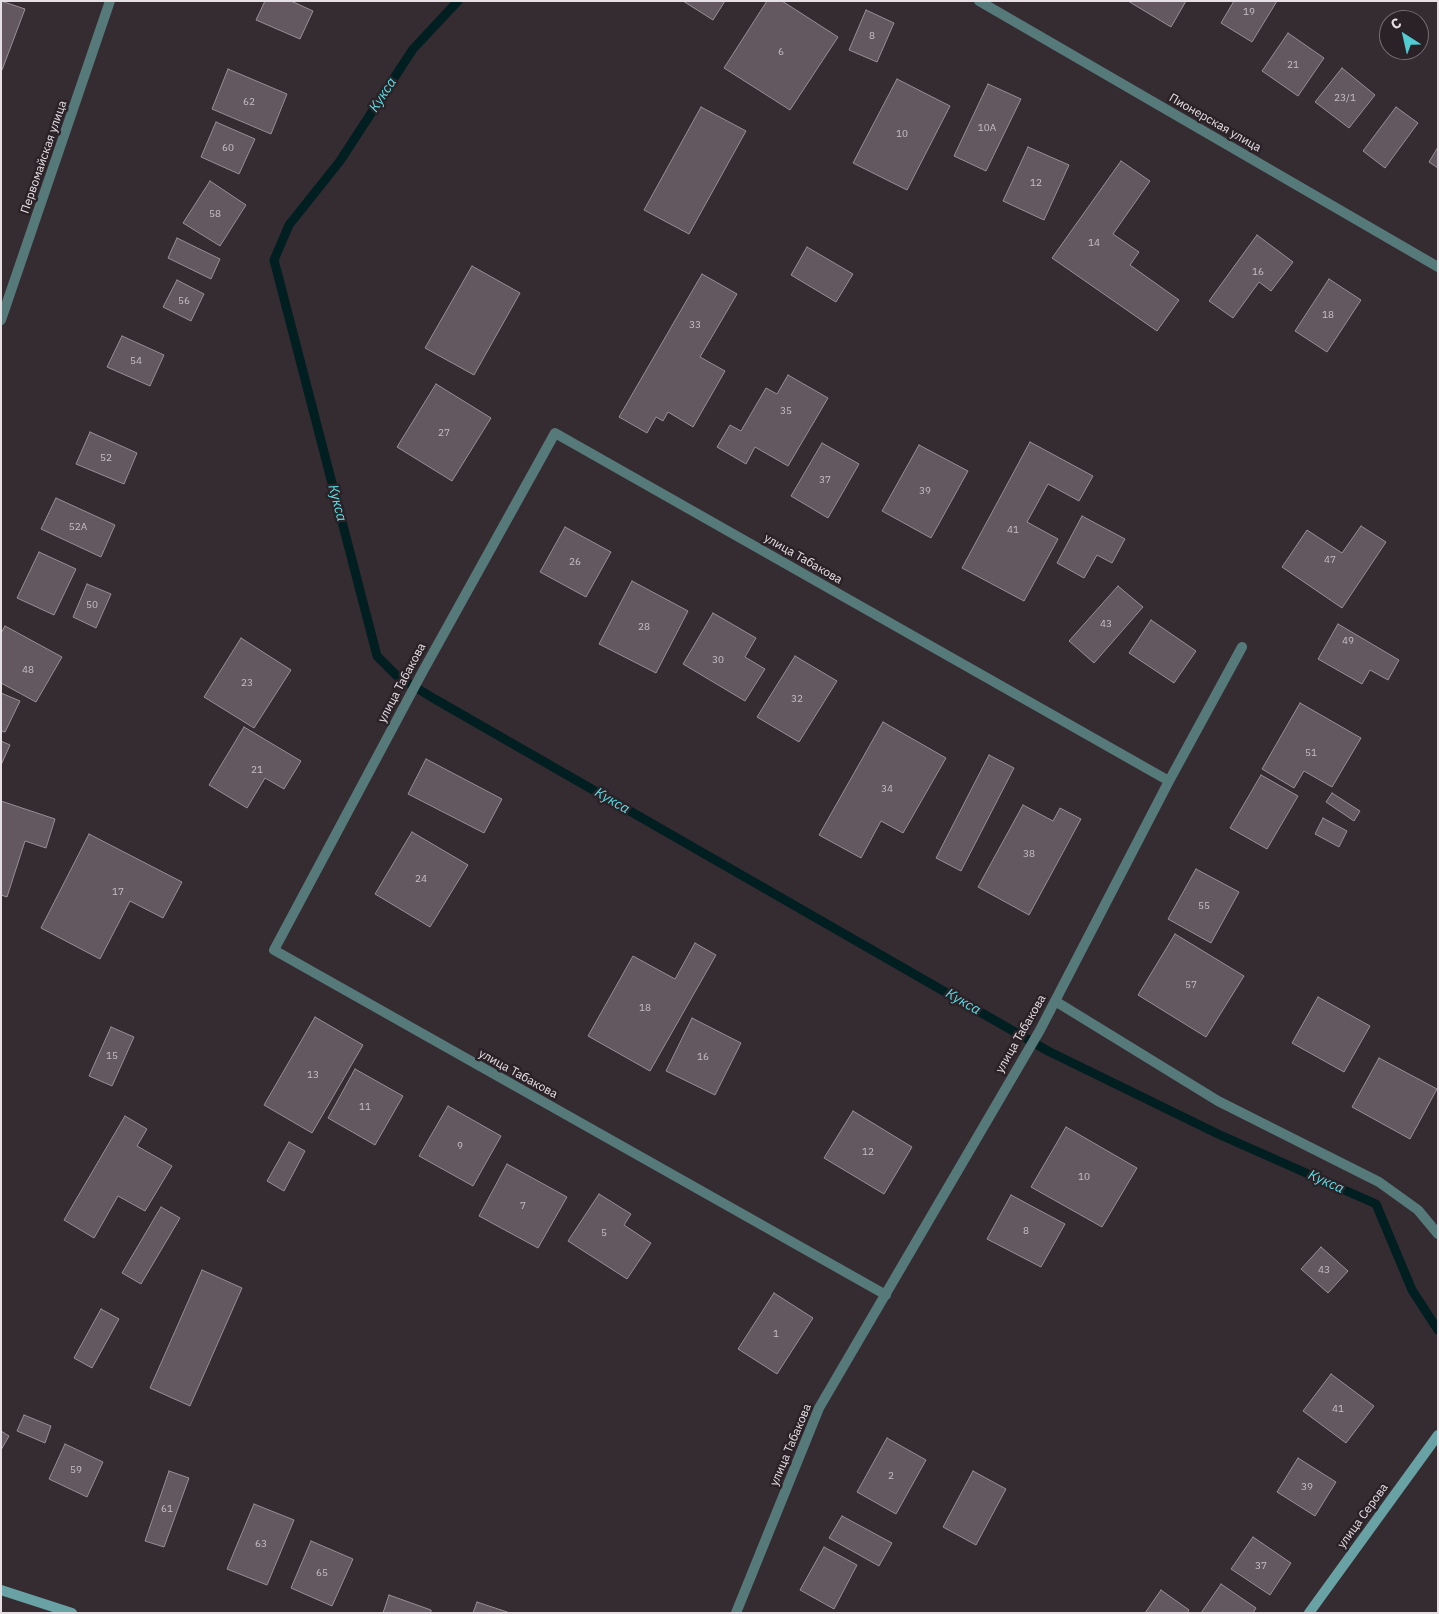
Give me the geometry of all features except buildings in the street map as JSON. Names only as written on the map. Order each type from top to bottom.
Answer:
[{"type":"street","name":"Первомайская улица","points":[[1,320],[110,1]]},
{"type":"street","name":"Пионерская улица","points":[[979,1],[1438,267]]},
{"type":"street","name":"улица Табакова","points":[[886,1295],[274,950],[423,671],[555,433],[1170,781]]},
{"type":"street","name":"улица Табакова","points":[[736,1613],[819,1408],[1040,1030],[1242,647]]},
{"type":"street","points":[[1055,1001],[1218,1101],[1379,1182],[1418,1210],[1438,1234]]},
{"type":"street","name":"улица Серова","points":[[1309,1613],[1438,1434]]},
{"type":"street","points":[[1,1590],[72,1613]]},
{"type":"waterway","name":"Кукса","points":[[458,1],[413,49],[340,161],[289,225],[274,260],[377,656],[397,676],[433,698],[1048,1051],[1218,1134],[1376,1204],[1412,1290],[1438,1330]]}]
